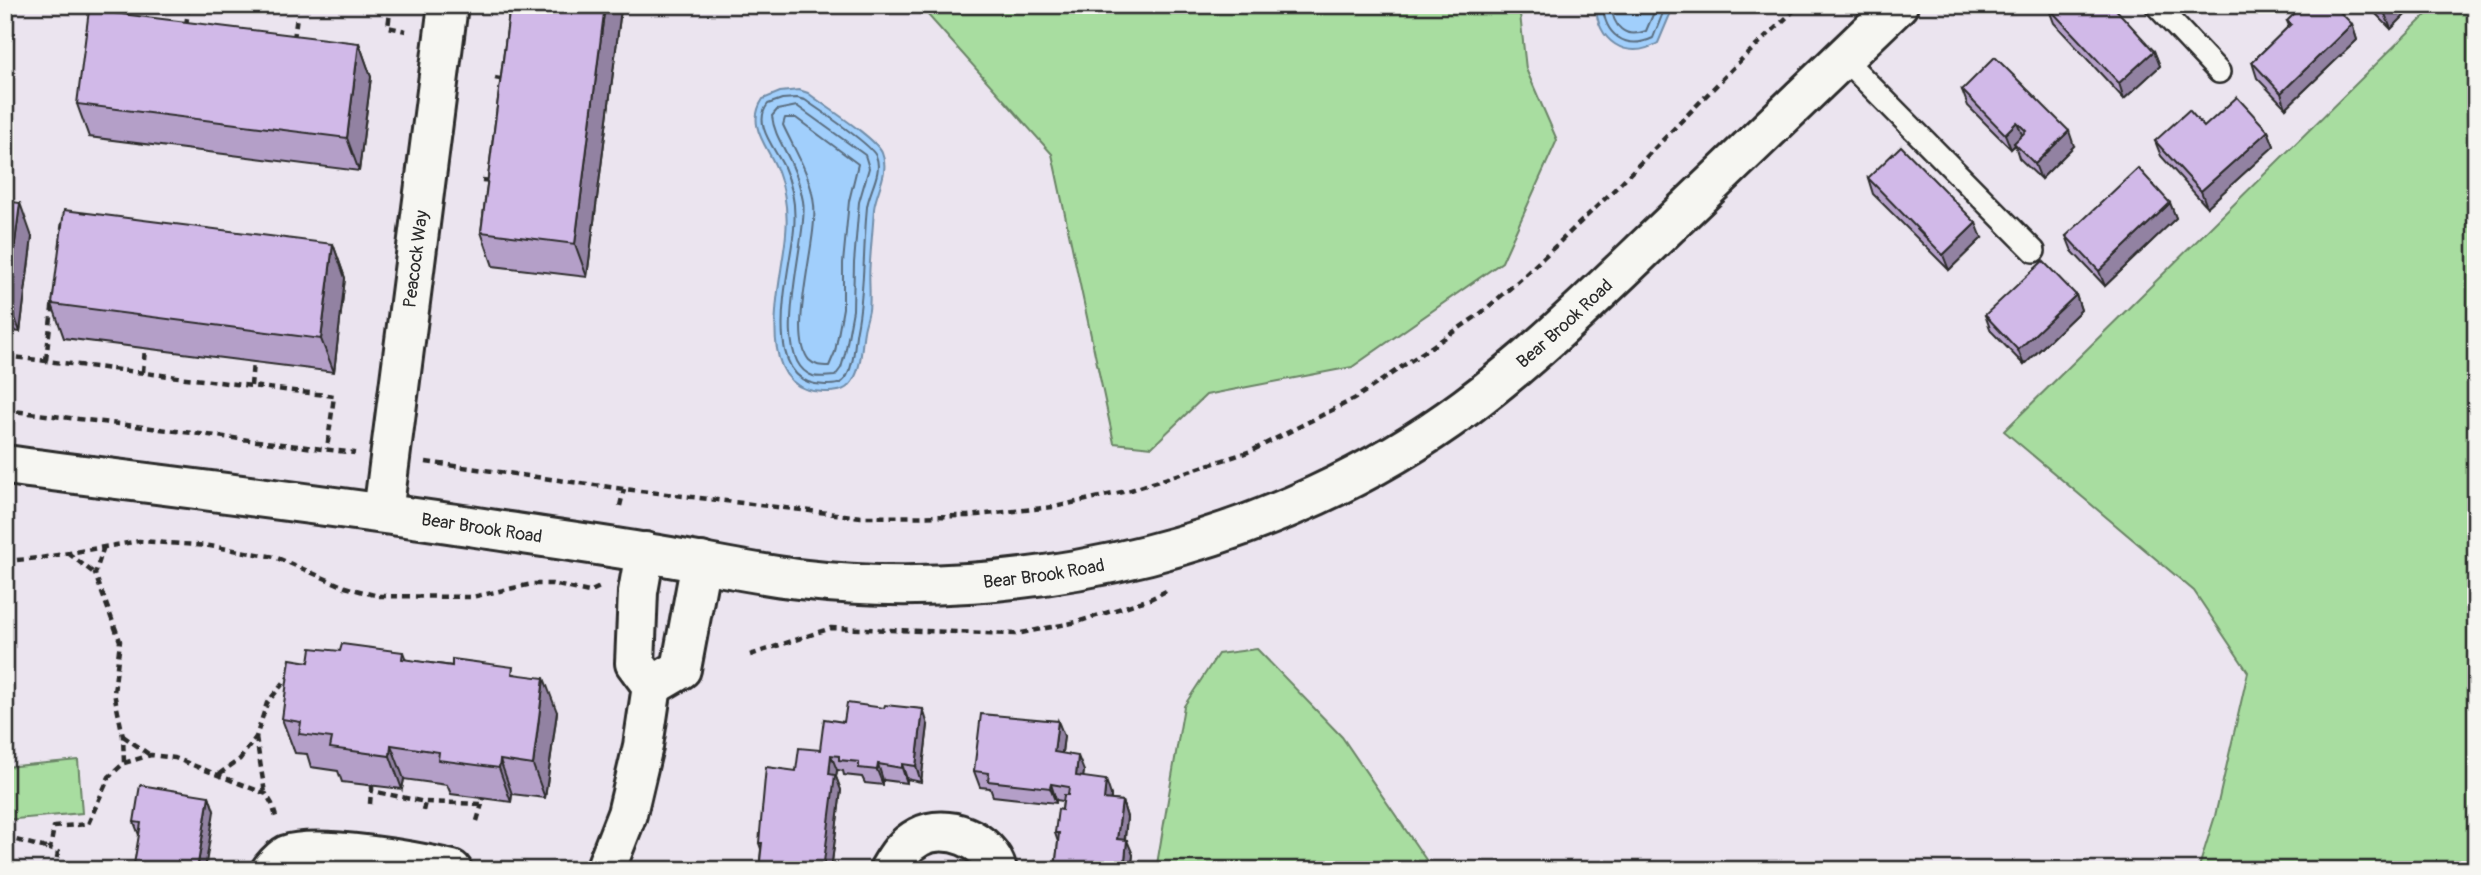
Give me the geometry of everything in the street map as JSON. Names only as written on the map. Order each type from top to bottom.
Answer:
[{"type":"street","name":"Peacock Way","points":[[383,513],[448,5]]},
{"type":"street","name":"Bear Brook Road","points":[[5,465],[383,513],[645,552],[797,579],[878,585],[979,583],[1063,573],[1145,556],[1225,531],[1319,494],[1393,454],[1464,409],[1544,345],[1898,5]]},
{"type":"street","points":[[605,870],[627,814],[643,746],[652,686],[635,663],[638,593],[645,552]]},
{"type":"street","points":[[652,686],[681,669],[701,562]]},
{"type":"street","points":[[889,870],[899,852],[920,836],[943,831],[964,835],[981,845],[997,870]]},
{"type":"street","points":[[271,870],[284,856],[301,851],[425,863],[452,870]]},
{"type":"lane","points":[[2156,5],[2219,72]]},
{"type":"lane","points":[[1843,58],[2034,251]]},
{"type":"path","points":[[186,29],[189,5]]},
{"type":"path","points":[[391,5],[388,27],[418,34]]},
{"type":"path","points":[[5,410],[861,517],[968,516],[1054,507],[1131,490],[1251,451],[1354,399],[1480,314],[1613,191],[1800,5]]},
{"type":"path","points":[[294,41],[297,16]]},
{"type":"path","points":[[495,78],[516,81]]},
{"type":"path","points":[[482,180],[504,183]]},
{"type":"path","points":[[60,242],[64,216]]},
{"type":"path","points":[[46,360],[54,295]]},
{"type":"path","points":[[143,372],[145,348]]},
{"type":"path","points":[[5,356],[334,396],[327,449]]},
{"type":"path","points":[[251,386],[253,362]]},
{"type":"path","points":[[620,506],[624,489]]},
{"type":"path","points":[[5,561],[139,541],[210,546],[275,557],[345,587],[378,596],[472,597],[532,584],[552,584],[589,592],[603,586]]},
{"type":"path","points":[[95,573],[104,546]]},
{"type":"path","points":[[67,552],[95,573],[120,641],[114,693],[123,736],[124,763]]},
{"type":"path","points":[[219,774],[240,759],[256,737],[267,703],[291,673]]},
{"type":"path","points":[[123,736],[151,755]]},
{"type":"path","points":[[256,737],[266,794],[278,824]]},
{"type":"path","points":[[50,849],[54,827],[88,824],[109,777],[124,763],[151,755],[175,758],[266,794]]},
{"type":"path","points":[[370,804],[372,788],[425,802],[483,801],[478,821]]},
{"type":"path","points":[[423,811],[425,802]]},
{"type":"path","points":[[5,837],[58,852],[55,870]]},
{"type":"green space","points":[[919,5],[1519,5],[1526,69],[1557,140],[1502,262],[1352,367],[1206,395],[1152,447],[1114,443],[1052,154]]},
{"type":"green space","points":[[2436,5],[2476,5],[2476,870],[2198,870],[2215,816],[2248,672],[2194,591],[2004,431]]},
{"type":"green space","points":[[1257,649],[1342,737],[1433,870],[1156,870],[1184,706],[1218,654]]},
{"type":"green space","points":[[78,760],[82,813],[5,820],[5,767]]},
{"type":"water","points":[[1596,5],[1674,5],[1658,43],[1635,50],[1624,49],[1607,37],[1597,17]]},
{"type":"water","points":[[799,90],[808,93],[860,131],[878,147],[884,160],[884,174],[874,209],[869,310],[859,364],[849,385],[836,391],[824,392],[800,387],[786,373],[778,353],[775,329],[786,234],[785,195],[774,163],[760,136],[756,118],[763,99],[780,92]]},
{"type":"building","points":[[510,5],[605,5],[575,244],[481,232]]},
{"type":"building","points":[[2112,5],[2154,51],[2119,83],[2048,7]]},
{"type":"building","points":[[2303,5],[2333,5],[2352,24],[2281,93],[2252,62],[2291,24],[2287,21]]},
{"type":"building","points":[[2377,5],[2394,5],[2385,14]]},
{"type":"building","points":[[89,10],[359,43],[347,138],[77,104]]},
{"type":"building","points":[[1995,57],[2069,131],[2035,164],[2014,143],[2026,131],[2017,122],[2005,134],[1962,90]]},
{"type":"building","points":[[2237,97],[2268,131],[2201,191],[2155,141],[2189,110],[2204,127]]},
{"type":"building","points":[[1901,146],[1976,223],[1943,255],[1868,178]]},
{"type":"building","points":[[2138,168],[2170,203],[2099,271],[2066,236]]},
{"type":"building","points":[[5,201],[20,203],[8,298],[5,298]]},
{"type":"building","points":[[64,210],[333,244],[321,339],[52,304]]},
{"type":"building","points":[[2043,261],[2076,295],[2018,350],[1985,315]]},
{"type":"building","points":[[342,644],[403,652],[402,659],[452,666],[452,659],[513,667],[512,674],[544,678],[533,765],[500,760],[499,768],[438,760],[439,752],[391,745],[390,756],[330,748],[332,738],[299,734],[301,722],[282,719],[290,659],[309,662],[311,648],[340,651]]},
{"type":"building","points":[[847,703],[923,709],[916,766],[902,764],[902,768],[878,764],[877,770],[859,768],[859,762],[839,760],[839,756],[831,755],[829,774],[835,775],[823,870],[759,870],[766,767],[796,771],[799,748],[820,750],[824,719],[844,722]]},
{"type":"building","points":[[981,714],[1058,721],[1054,752],[1078,756],[1076,776],[1106,780],[1104,799],[1122,801],[1117,839],[1127,840],[1124,870],[1055,870],[1059,833],[1055,833],[1058,809],[1062,810],[1064,795],[1068,795],[1069,787],[1051,784],[1050,788],[988,781],[989,773],[974,771]]},
{"type":"building","points":[[140,785],[209,796],[197,870],[133,870],[141,823],[134,822]]}]
